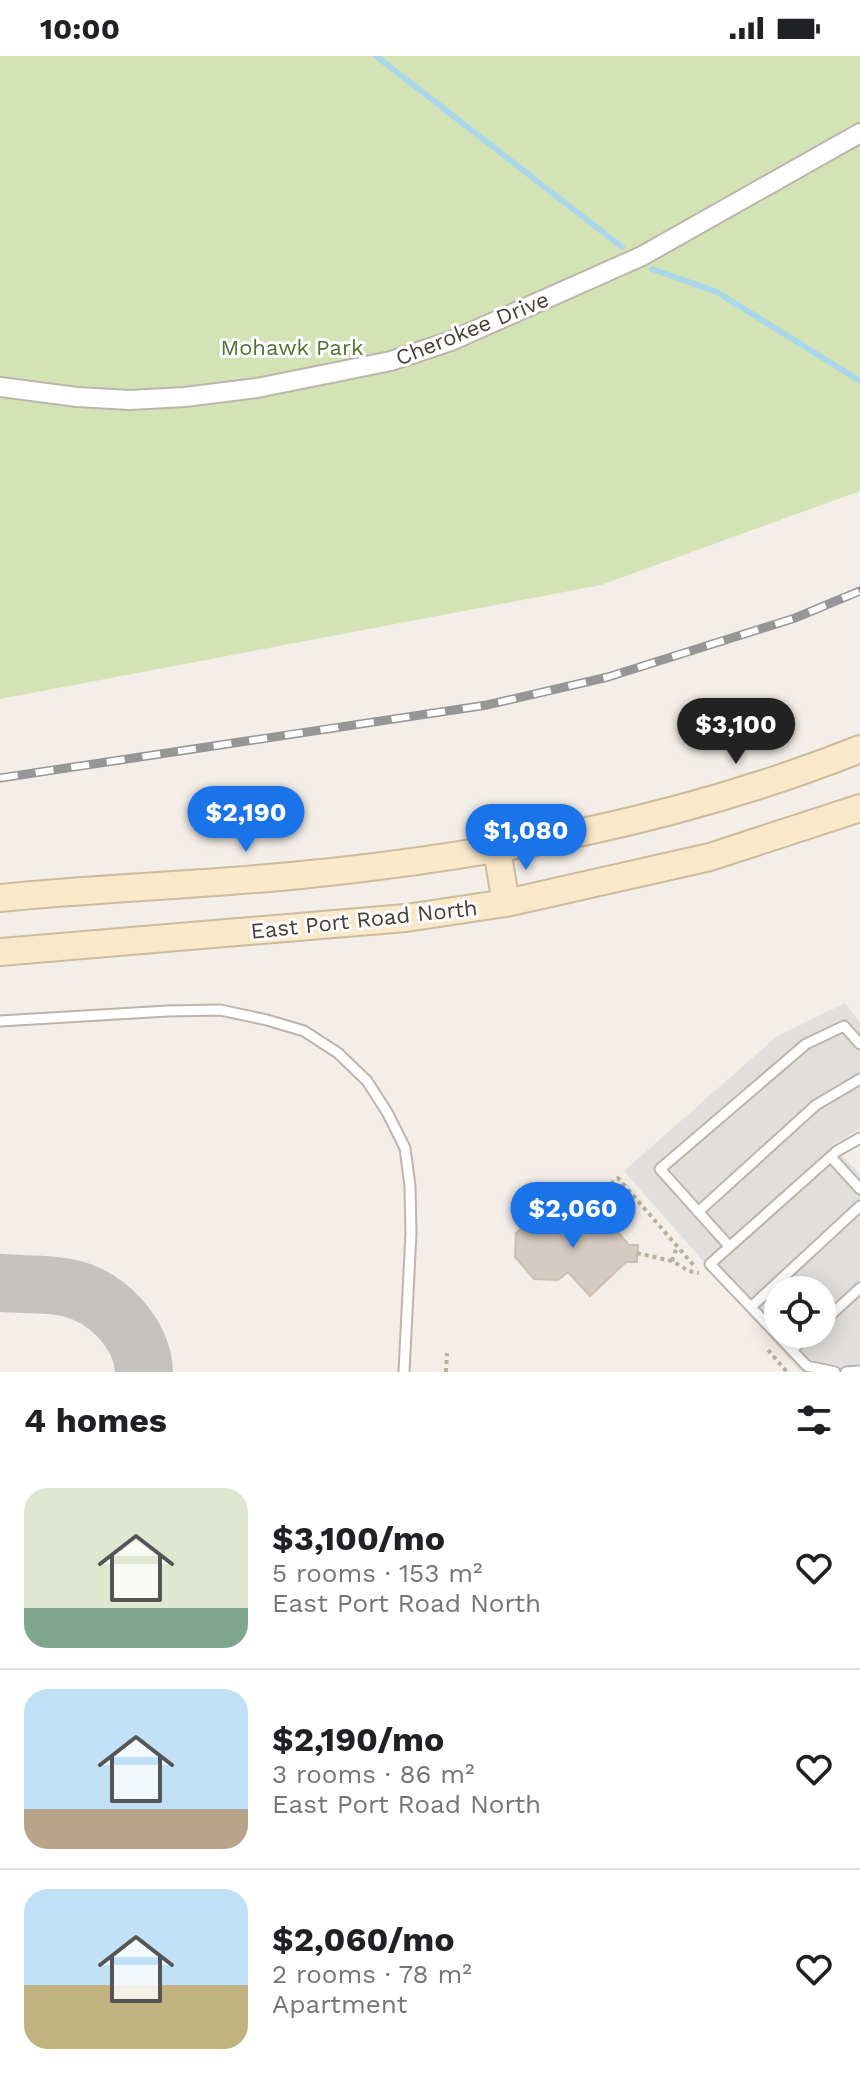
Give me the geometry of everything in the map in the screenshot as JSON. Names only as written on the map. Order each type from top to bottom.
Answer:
[{"type":"main road","points":[[0,898],[299,875],[497,850],[641,819],[748,789],[860,749]]},
{"type":"main road","name":"East Port Road North","points":[[0,952],[406,918],[506,903],[710,857],[860,808]]},
{"type":"main road","points":[[497,850],[506,903]]},
{"type":"street","name":"Cherokee Drive","points":[[0,387],[91,398],[130,400],[185,397],[257,388],[391,361],[451,341],[642,256],[860,133]]},
{"type":"lane","points":[[0,1021],[220,1010],[304,1031],[338,1053],[367,1081],[405,1148],[411,1233],[404,1372]]},
{"type":"lane","points":[[729,1246],[660,1169],[806,1044],[844,1026],[860,1044]]},
{"type":"lane","points":[[698,1212],[816,1105],[860,1079]]},
{"type":"lane","points":[[835,1372],[807,1366],[710,1264],[831,1157],[860,1138]]},
{"type":"lane","points":[[831,1157],[860,1189]]},
{"type":"lane","points":[[751,1307],[860,1206]]},
{"type":"lane","points":[[836,1310],[860,1288]]},
{"type":"lane","points":[[846,1372],[860,1371]]},
{"type":"path","points":[[601,1215],[608,1214],[596,1196],[618,1178],[701,1273],[689,1271],[672,1261],[637,1253]]},
{"type":"path","points":[[672,1261],[677,1246]]},
{"type":"path","points":[[768,1350],[787,1372]]},
{"type":"path","points":[[446,1372],[447,1353]]},
{"type":"green space","name":"Mohawk Park","points":[[0,56],[860,56],[860,491],[601,585],[0,699]]},
{"type":"shaded area","points":[[845,1003],[860,1022],[860,1129],[832,1145],[860,1174],[860,1372],[803,1372],[780,1348],[836,1348],[836,1276],[764,1276],[764,1330],[624,1171],[776,1037]]},
{"type":"building","points":[[596,1208],[629,1245],[638,1245],[637,1262],[626,1262],[590,1296],[568,1272],[558,1280],[534,1279],[515,1257],[516,1233],[535,1217],[562,1219],[571,1230]]},
{"type":"waterway","points":[[376,56],[622,247]]},
{"type":"waterway","points":[[652,269],[717,292],[860,381]]},
{"type":"taxiway","points":[[0,1283],[61,1286],[96,1299],[130,1330],[142,1358],[144,1372]]},
{"type":"railway","points":[[0,778],[487,705],[608,677],[795,618],[860,591]]}]
